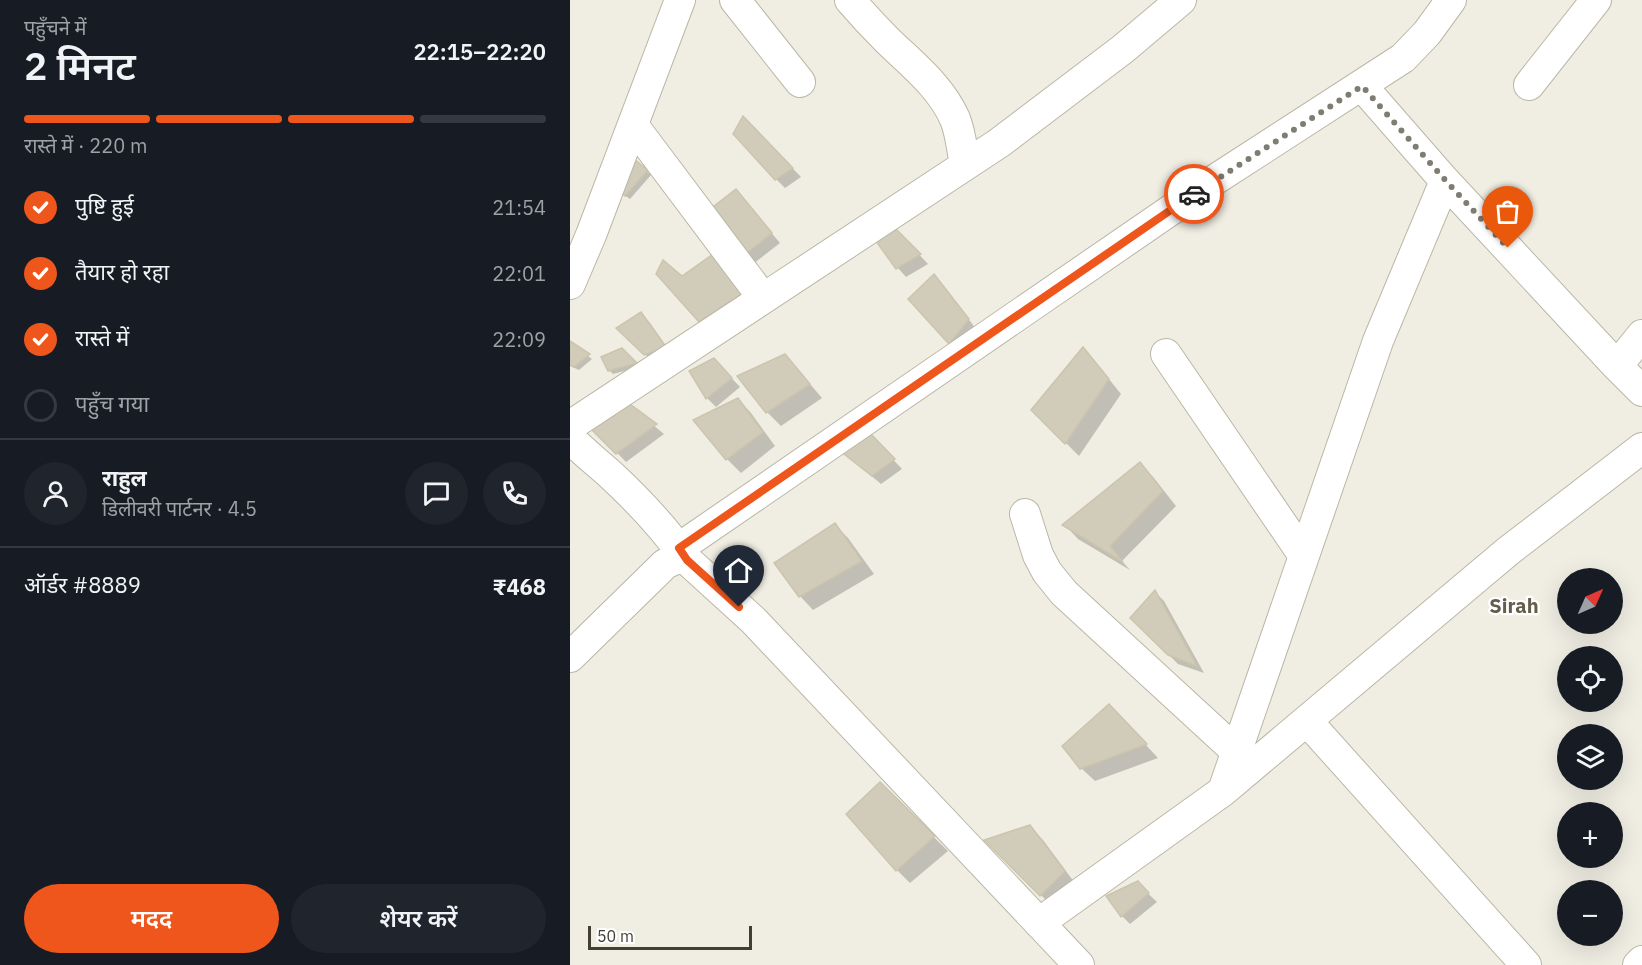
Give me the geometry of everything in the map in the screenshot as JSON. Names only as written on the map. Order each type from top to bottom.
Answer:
[{"type":"street","points":[[570,284],[680,0]]},
{"type":"street","points":[[735,0],[800,82]]},
{"type":"street","points":[[850,0],[945,100],[960,136],[965,165]]},
{"type":"street","points":[[570,426],[999,143],[1123,49],[1181,0]]},
{"type":"street","points":[[570,657],[665,564],[678,558],[1216,179],[1403,58],[1427,33],[1450,0]]},
{"type":"street","points":[[1529,85],[1596,0]]},
{"type":"street","points":[[1362,86],[1446,181],[1642,391]]},
{"type":"street","points":[[633,125],[763,298]]},
{"type":"street","points":[[1224,791],[1378,341],[1446,181]]},
{"type":"street","points":[[1617,366],[1642,335]]},
{"type":"street","points":[[1166,354],[1304,556]]},
{"type":"street","points":[[570,438],[612,476],[659,523],[683,554],[754,621],[1080,965]]},
{"type":"street","points":[[1039,923],[1224,791],[1507,552],[1642,448]]},
{"type":"street","points":[[1025,513],[1038,555],[1047,572],[1064,593],[1237,752]]},
{"type":"street","points":[[1307,721],[1526,965]]},
{"type":"street","points":[[1638,965],[1642,961]]},
{"type":"building","points":[[743,116],[793,168],[775,180],[733,134]]},
{"type":"building","points":[[634,159],[648,170],[625,196],[616,189]]},
{"type":"building","points":[[736,189],[772,233],[743,256],[709,210]]},
{"type":"building","points":[[897,230],[921,254],[896,269],[873,237]]},
{"type":"building","points":[[716,252],[742,294],[699,322],[656,274],[663,260],[682,276]]},
{"type":"building","points":[[934,274],[969,319],[949,344],[908,299]]},
{"type":"building","points":[[641,312],[666,347],[644,355],[616,328]]},
{"type":"building","points":[[570,341],[590,354],[574,367],[570,365]]},
{"type":"building","points":[[1083,347],[1109,379],[1065,444],[1031,410]]},
{"type":"building","points":[[622,348],[637,363],[608,371],[601,357]]},
{"type":"building","points":[[785,354],[810,384],[766,413],[737,376]]},
{"type":"building","points":[[714,358],[732,378],[706,399],[689,371]]},
{"type":"building","points":[[738,398],[763,432],[726,460],[693,420]]},
{"type":"building","points":[[630,404],[657,424],[616,454],[592,430]]},
{"type":"building","points":[[869,432],[895,459],[872,476],[839,450]]},
{"type":"building","points":[[1140,462],[1163,491],[1110,546],[1123,562],[1062,525]]},
{"type":"building","points":[[835,523],[862,561],[799,597],[774,563]]},
{"type":"building","points":[[1155,590],[1197,666],[1168,655],[1130,618]]},
{"type":"building","points":[[1109,704],[1147,744],[1080,769],[1062,746]]},
{"type":"building","points":[[880,782],[935,836],[896,871],[846,814]]},
{"type":"building","points":[[1030,825],[1065,871],[1040,896],[984,840]]},
{"type":"building","points":[[1138,881],[1149,893],[1121,917],[1106,896]]},
{"type":"way so far","points":[[1194,194],[1362,86],[1508,248]]},
{"type":"district","name":"Sirah","points":[[1514,605]]},
{"type":"route","points":[[739,607],[687,560],[679,548],[1194,194]]}]
